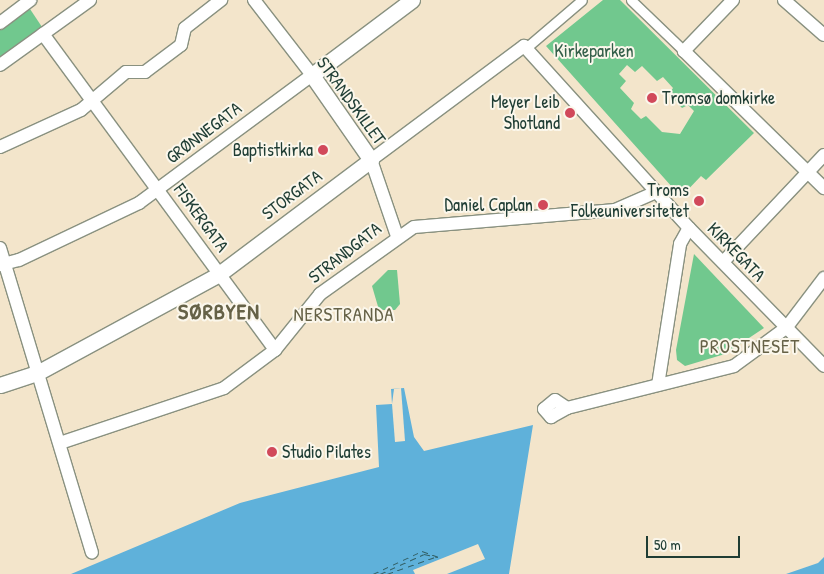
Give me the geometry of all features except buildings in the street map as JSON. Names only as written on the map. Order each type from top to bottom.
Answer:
[{"type":"street","points":[[0,23],[30,0]]},
{"type":"street","points":[[0,65],[90,0]]},
{"type":"street","points":[[0,147],[92,102],[126,72],[145,72],[181,45],[185,28],[221,0]]},
{"type":"street","name":"STRANDSKILLET","points":[[254,0],[312,75],[371,160],[397,236]]},
{"type":"street","name":"GRØNNEGATA","points":[[3,264],[59,242],[159,189],[412,0]]},
{"type":"street","name":"STORGATA","points":[[0,385],[37,373],[219,274],[517,48],[527,47],[582,0]]},
{"type":"street","points":[[631,0],[824,188]]},
{"type":"street","points":[[684,51],[733,0]]},
{"type":"street","points":[[784,0],[824,35]]},
{"type":"street","name":"FISKERGATA","points":[[43,34],[92,102],[159,189],[275,350]]},
{"type":"street","name":"KIRKEGATA","points":[[527,47],[689,228],[824,366]]},
{"type":"street","points":[[723,262],[810,174],[824,155]]},
{"type":"street","name":"STRANDGATA","points":[[60,443],[210,396],[275,350],[320,294],[397,236],[414,227],[615,210],[656,192]]},
{"type":"street","points":[[658,385],[680,244],[689,228]]},
{"type":"street","points":[[0,248],[3,264],[60,443],[92,552]]},
{"type":"street","points":[[567,408],[734,366],[786,328],[824,278]]},
{"type":"green space","name":"Kirkeparken","points":[[603,0],[620,0],[754,133],[706,180],[701,176],[681,197],[546,46]],"holes":[[[627,65],[635,72],[642,66],[657,81],[663,77],[673,88],[669,94],[682,108],[688,105],[694,111],[680,134],[662,132],[646,116],[641,119],[631,109],[634,103],[620,88],[626,81],[619,74]]]},
{"type":"green space","points":[[30,9],[42,27],[0,59],[0,29]]},
{"type":"green space","points":[[694,254],[764,328],[725,354],[685,366],[677,360],[676,350]]},
{"type":"green space","points":[[388,270],[397,270],[400,304],[395,310],[379,310],[372,286]]},
{"type":"water","points":[[404,388],[414,437],[424,451],[533,425],[509,574],[71,574],[240,503],[379,467],[376,405],[392,404],[391,389]]},
{"type":"water","points":[[824,557],[824,574],[786,574],[818,563]]},
{"type":"pier","points":[[401,388],[405,441],[395,442],[392,404],[394,389]]},
{"type":"pier","points":[[478,544],[485,559],[447,574],[415,574],[413,570]]},
{"type":"ferry route","points":[[373,574],[422,551],[441,558]]},
{"type":"ferry route","points":[[380,574],[424,554],[438,557]]},
{"type":"ferry route","points":[[387,574],[435,557]]},
{"type":"place","name":"Tromsø domkirke","points":[[652,98]]},
{"type":"place","name":"Meyer Leib Shotland","points":[[570,113]]},
{"type":"place","name":"Baptistkirka","points":[[323,150]]},
{"type":"place","name":"Troms Folkeuniversitetet","points":[[699,201]]},
{"type":"place","name":"Daniel Caplan","points":[[543,205]]},
{"type":"place","name":"Studio Pilates","points":[[272,452]]},
{"type":"district","name":"SØRBYEN","points":[[219,312]]},
{"type":"district","name":"NERSTRANDA","points":[[344,315]]},
{"type":"district","name":"PROSTNESET","points":[[750,347]]}]
